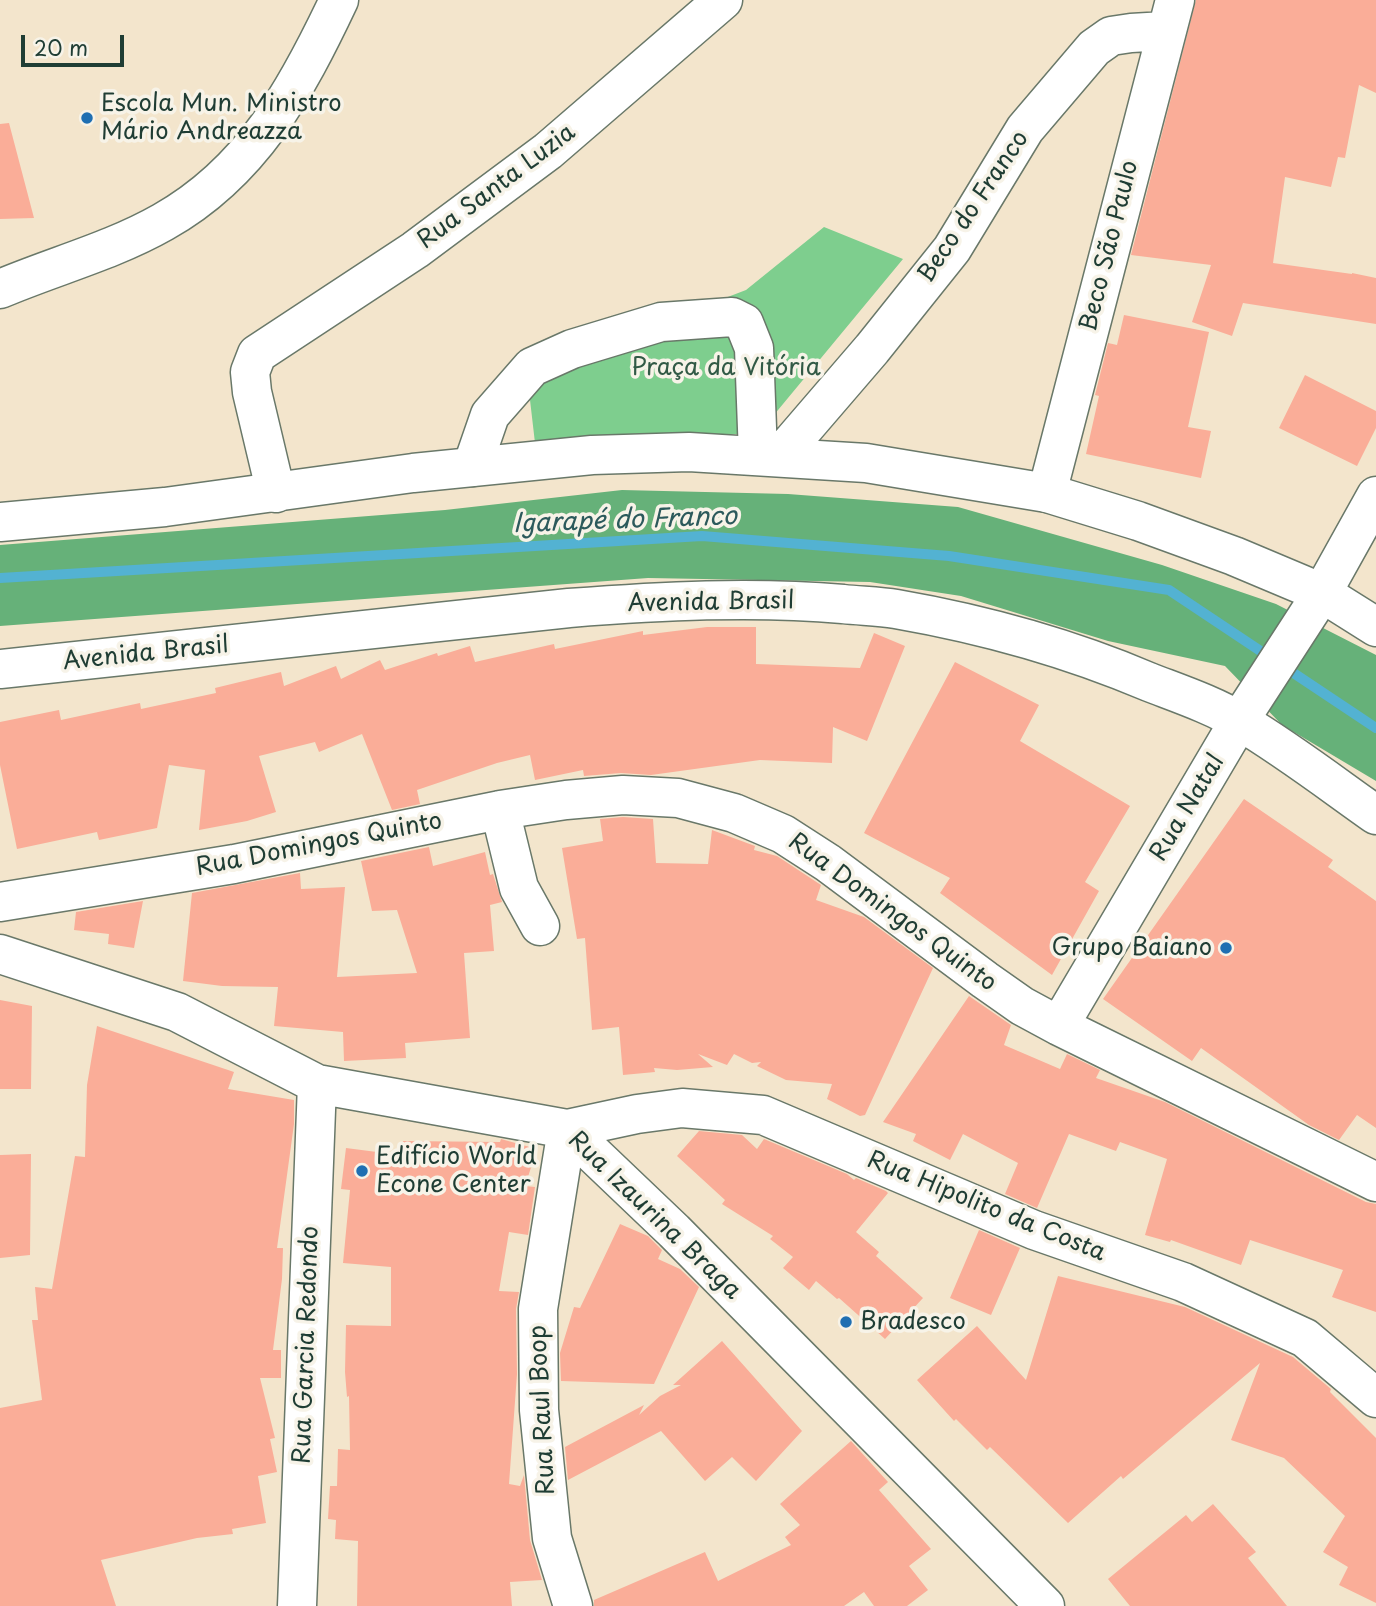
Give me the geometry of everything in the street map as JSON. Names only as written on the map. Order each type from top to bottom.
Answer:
[{"type":"main road","points":[[0,276],[41,271],[78,261],[163,222],[231,172],[263,136],[290,94],[339,0]]},
{"type":"main road","name":"Rua Santa Luzia","points":[[276,492],[252,392],[250,372],[257,354],[415,250],[548,151],[723,0]]},
{"type":"main road","name":"Beco do Franco","points":[[769,456],[872,349],[952,249],[1026,129],[1094,48],[1111,36],[1130,33],[1170,16]]},
{"type":"main road","name":"Beco São Paulo","points":[[1047,493],[1170,16]]},
{"type":"main road","points":[[0,289],[41,271]]},
{"type":"main road","points":[[472,467],[490,415],[531,367],[572,349],[661,322],[732,317],[744,323],[754,348],[769,456]]},
{"type":"main road","points":[[0,522],[165,507],[413,473],[592,456],[689,452],[866,463],[1047,493],[1198,543],[1322,593],[1376,627]]},
{"type":"main road","name":"Rua Natal","points":[[1059,1026],[1239,721],[1322,593],[1376,496]]},
{"type":"main road","name":"Avenida Brasil","points":[[0,669],[583,607],[735,599],[895,608],[1014,635],[1109,665],[1239,721],[1292,755],[1376,816]]},
{"type":"main road","name":"Rua Domingos Quinto","points":[[0,902],[233,864],[500,810],[623,795],[678,798],[734,813],[783,834],[828,863],[1022,1006],[1376,1182]]},
{"type":"main road","points":[[500,810],[520,888],[540,926]]},
{"type":"main road","name":"Rua Izaurina Braga","points":[[0,954],[177,1012],[317,1084],[568,1129],[674,1231],[1045,1606]]},
{"type":"main road","name":"Rua Garcia Redondo","points":[[297,1606],[317,1084]]},
{"type":"main road","name":"Rua Hipolito da Costa","points":[[568,1129],[637,1114],[682,1108],[763,1115],[1034,1230],[1182,1282],[1305,1338],[1376,1398]]},
{"type":"main road","name":"Rua Raul Boop","points":[[568,1129],[538,1309],[539,1410],[552,1538],[573,1606]]},
{"type":"green space","name":"Praça da Vitória","points":[[824,227],[903,259],[759,433],[535,443],[527,374],[746,290]]},
{"type":"green space","points":[[622,490],[788,494],[958,507],[1162,565],[1276,604],[1376,655],[1376,781],[1282,725],[1225,666],[1108,641],[961,596],[870,582],[648,578],[0,626],[0,545],[445,510]]},
{"type":"building","points":[[1196,0],[1376,0],[1376,93],[1359,85],[1345,158],[1338,157],[1331,187],[1285,177],[1273,263],[1376,278],[1376,324],[1243,303],[1232,336],[1192,322],[1211,265],[1131,255]]},
{"type":"building","points":[[9,123],[34,218],[0,219],[0,124]]},
{"type":"building","points":[[1124,315],[1209,332],[1188,427],[1211,431],[1201,478],[1086,454],[1099,396],[1095,395],[1108,343],[1117,345]]},
{"type":"building","points":[[1305,375],[1376,411],[1376,428],[1357,466],[1279,428]]},
{"type":"building","points":[[707,627],[756,627],[756,664],[860,668],[874,633],[905,646],[867,741],[833,727],[832,763],[760,760],[651,775],[621,773],[584,776],[583,770],[535,780],[530,755],[497,763],[417,790],[420,804],[392,810],[362,734],[319,752],[315,742],[259,756],[276,812],[247,821],[199,830],[205,770],[169,765],[157,828],[99,840],[97,832],[17,849],[0,765],[0,722],[59,710],[61,720],[140,703],[141,709],[216,693],[215,688],[281,672],[284,686],[336,666],[341,679],[380,660],[385,670],[437,653],[438,656],[470,646],[475,662],[554,644],[555,649],[643,631],[643,635]]},
{"type":"building","points":[[955,662],[1039,705],[1020,741],[1130,806],[1085,882],[1099,891],[1052,975],[940,893],[950,878],[864,833]]},
{"type":"building","points":[[1244,799],[1333,860],[1328,867],[1376,901],[1376,1128],[1357,1115],[1339,1140],[1309,1125],[1201,1048],[1192,1061],[1103,999]]},
{"type":"building","points":[[600,819],[653,819],[656,863],[708,864],[712,830],[755,846],[754,850],[777,856],[821,885],[816,900],[864,917],[933,968],[865,1115],[860,1116],[827,1099],[832,1084],[786,1080],[757,1066],[761,1062],[752,1063],[734,1054],[727,1065],[698,1054],[713,1067],[677,1070],[654,1068],[655,1072],[623,1075],[619,1027],[592,1030],[585,938],[577,939],[562,848],[603,841]]},
{"type":"building","points":[[429,847],[433,866],[485,852],[490,875],[493,874],[502,902],[490,905],[494,951],[464,953],[470,1038],[405,1043],[406,1058],[344,1061],[343,1032],[274,1026],[278,987],[222,986],[183,981],[192,893],[300,873],[301,889],[345,887],[337,977],[417,973],[397,910],[372,911],[361,861]]},
{"type":"building","points":[[143,901],[134,948],[108,944],[109,934],[74,930],[76,912]]},
{"type":"building","points":[[969,996],[1011,1025],[1004,1045],[1060,1069],[1067,1054],[1100,1070],[1096,1078],[1165,1102],[1366,1202],[1376,1204],[1376,1312],[1332,1297],[1343,1270],[1250,1240],[1241,1265],[1171,1240],[1170,1242],[1145,1235],[1167,1159],[1120,1142],[1116,1151],[1069,1134],[1037,1208],[1005,1194],[1018,1163],[963,1134],[950,1160],[913,1141],[916,1134],[883,1122]]},
{"type":"building","points":[[0,1000],[32,1006],[31,1089],[0,1089]]},
{"type":"building","points":[[97,1026],[234,1072],[228,1089],[294,1100],[294,1124],[277,1248],[283,1248],[282,1279],[273,1350],[281,1350],[281,1378],[260,1378],[275,1438],[270,1439],[277,1472],[258,1476],[266,1523],[232,1529],[233,1534],[197,1538],[101,1560],[116,1606],[0,1606],[0,1408],[42,1400],[32,1320],[38,1320],[35,1287],[52,1289],[75,1156],[85,1157],[87,1085]]},
{"type":"building","points":[[699,1131],[742,1135],[757,1149],[764,1139],[847,1174],[854,1180],[856,1178],[886,1191],[888,1193],[856,1232],[879,1252],[876,1256],[923,1298],[885,1339],[816,1281],[809,1290],[783,1268],[793,1257],[770,1239],[773,1236],[722,1204],[725,1200],[677,1156]]},
{"type":"building","points":[[501,1139],[537,1149],[525,1186],[535,1187],[528,1235],[509,1232],[499,1291],[519,1292],[516,1309],[517,1374],[509,1484],[520,1486],[524,1475],[530,1540],[542,1580],[510,1582],[512,1606],[357,1606],[358,1541],[335,1539],[336,1520],[328,1519],[330,1486],[337,1486],[338,1449],[350,1450],[349,1396],[347,1397],[345,1372],[346,1325],[391,1326],[391,1267],[343,1263],[350,1190],[341,1189],[346,1148],[400,1155],[403,1141],[500,1142]]},
{"type":"building","points":[[31,1154],[30,1255],[0,1258],[0,1155]]},
{"type":"building","points":[[620,1224],[648,1236],[662,1250],[658,1259],[680,1269],[699,1287],[654,1384],[561,1381],[560,1353],[574,1307],[580,1308]]},
{"type":"building","points":[[979,1230],[1020,1248],[991,1315],[950,1298]]},
{"type":"building","points":[[1058,1276],[1185,1307],[1293,1357],[1331,1389],[1330,1392],[1376,1438],[1376,1603],[1339,1585],[1348,1567],[1323,1552],[1345,1516],[1284,1458],[1231,1440],[1260,1363],[1123,1479],[1121,1476],[1068,1523],[990,1447],[987,1450],[956,1419],[954,1421],[917,1380],[977,1326],[1026,1380]]},
{"type":"building","points":[[722,1341],[802,1431],[756,1481],[732,1457],[705,1481],[661,1431],[568,1480],[565,1447],[644,1405],[639,1415],[660,1396],[681,1385],[673,1385]]},
{"type":"building","points":[[851,1441],[888,1482],[879,1490],[931,1549],[909,1566],[928,1590],[907,1606],[874,1606],[864,1592],[844,1606],[594,1606],[594,1600],[705,1552],[718,1581],[791,1545],[785,1537],[800,1525],[780,1504]]},
{"type":"building","points":[[1213,1504],[1256,1552],[1248,1558],[1287,1606],[1130,1606],[1108,1579],[1186,1515],[1192,1522]]},
{"type":"waterway","name":"Igarapé do Franco","points":[[0,578],[702,536],[949,556],[1169,590],[1376,728]]},
{"type":"place","name":"Escola Mun. Ministro Mário Andreazza","points":[[87,118]]},
{"type":"place","name":"Grupo Baiano","points":[[1226,948]]},
{"type":"place","name":"Edifício World Econe Center","points":[[362,1171]]},
{"type":"place","name":"Bradesco","points":[[846,1322]]}]
